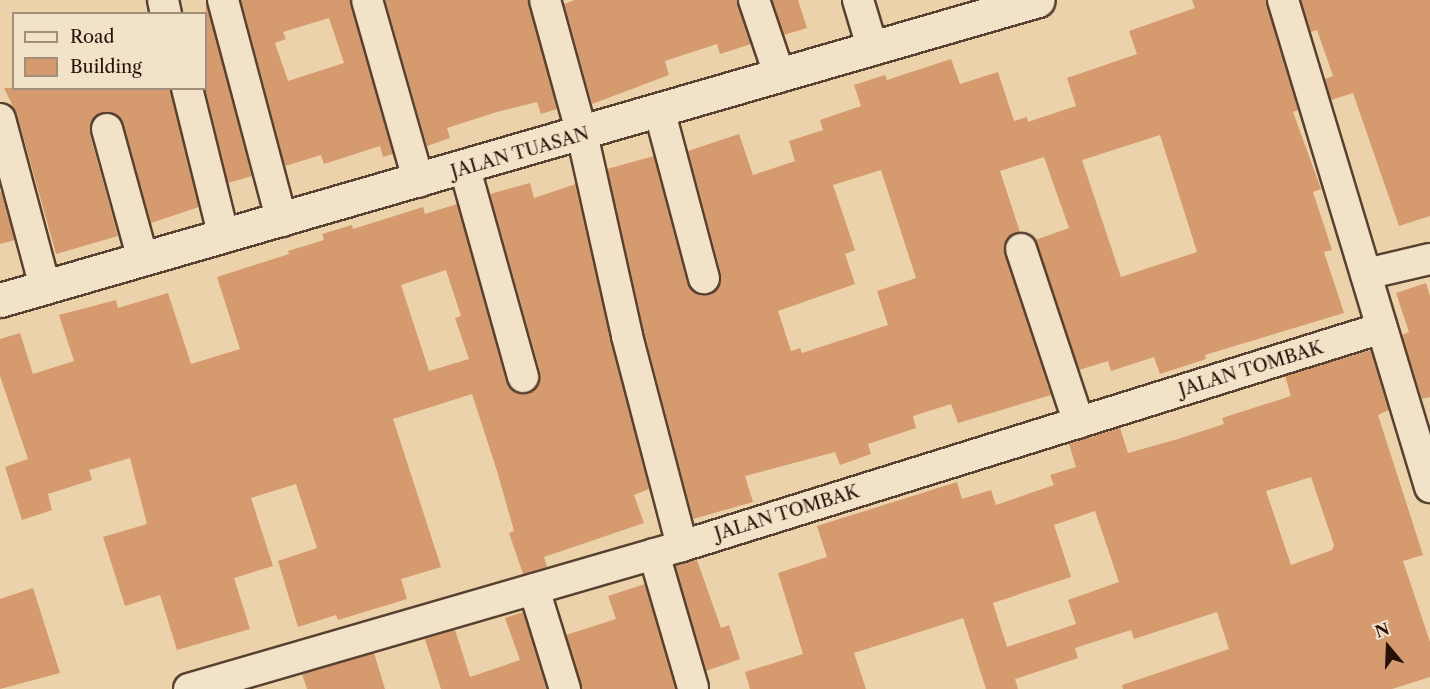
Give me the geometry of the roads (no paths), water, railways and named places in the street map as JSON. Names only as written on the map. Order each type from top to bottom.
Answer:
[{"type":"street","points":[[223,0],[282,220]]},
{"type":"street","points":[[367,0],[419,182]]},
{"type":"street","points":[[545,0],[582,134],[627,336],[693,687]]},
{"type":"street","points":[[754,0],[780,77]]},
{"type":"street","points":[[858,0],[873,50]]},
{"type":"street","name":"JALAN TUASAN","points":[[0,300],[465,169],[1038,0]]},
{"type":"street","points":[[1283,0],[1430,487]]},
{"type":"street","points":[[187,90],[224,237]]},
{"type":"street","points":[[660,112],[704,278]]},
{"type":"street","points":[[0,119],[45,287]]},
{"type":"street","points":[[107,129],[143,260]]},
{"type":"street","points":[[465,169],[523,377]]},
{"type":"street","points":[[1021,249],[1079,423]]},
{"type":"street","points":[[1366,274],[1430,259]]},
{"type":"street","name":"JALAN TOMBAK","points":[[189,689],[270,678],[534,589],[668,550],[1382,328]]},
{"type":"street","points":[[534,589],[565,689]]}]
